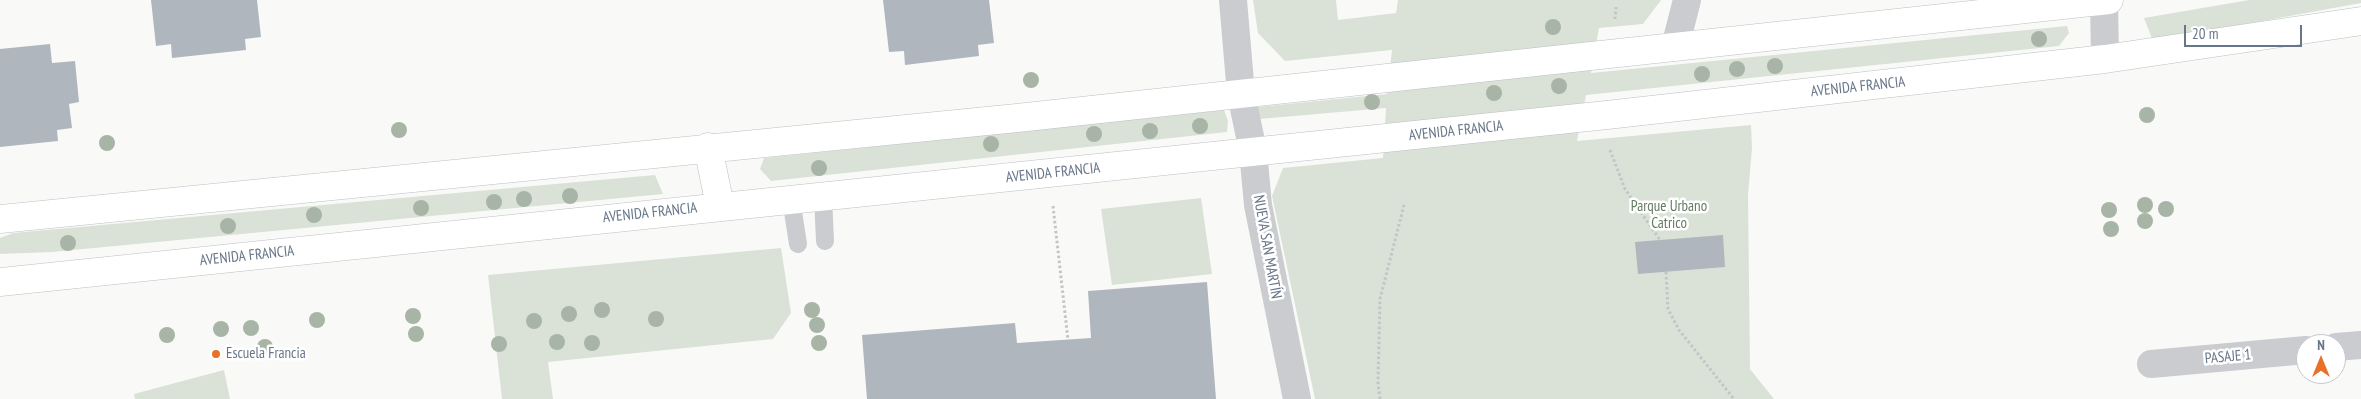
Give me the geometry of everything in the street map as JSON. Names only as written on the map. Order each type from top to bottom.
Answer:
[{"type":"main road","points":[[0,219],[1241,94],[2106,0]]},
{"type":"main road","name":"AVENIDA FRANCIA","points":[[0,282],[720,206],[1607,116],[2106,60],[2361,21]]},
{"type":"main road","points":[[708,147],[720,206]]},
{"type":"street","name":"NUEVA SAN MARTÍN","points":[[1232,0],[1241,94],[1253,151],[1258,205],[1297,399]]},
{"type":"street","points":[[1674,47],[1687,0]]},
{"type":"street","points":[[2106,0],[2106,60]]},
{"type":"street","points":[[2346,346],[2361,345]]},
{"type":"street","name":"PASAJE 1","points":[[2151,364],[2296,351]]},
{"type":"lane","points":[[823,196],[825,240]]},
{"type":"lane","points":[[791,199],[798,244]]},
{"type":"path","points":[[1053,205],[1068,340]]},
{"type":"path","points":[[1380,399],[1378,383],[1380,299],[1404,205]]},
{"type":"path","points":[[1666,272],[1668,309],[1678,330],[1734,399]]},
{"type":"green space","name":"Parque Urbano Catrico","points":[[1253,0],[1336,0],[1338,20],[1396,13],[1398,0],[1661,0],[1643,24],[1599,28],[1591,73],[2067,26],[2069,33],[2059,46],[1586,95],[1577,141],[1751,125],[1752,148],[1748,195],[1750,369],[1774,399],[1315,399],[1272,196],[1283,168],[1383,158],[1386,108],[1260,119],[1257,107],[1387,94],[1392,50],[1285,61],[1258,33]]},
{"type":"green space","points":[[2249,0],[2361,0],[2361,3],[2153,41],[2144,18]]},
{"type":"green space","points":[[1224,110],[1228,121],[1227,132],[771,181],[760,169],[764,158]]},
{"type":"green space","points":[[655,175],[663,194],[52,252],[0,254],[0,238],[13,233]]},
{"type":"green space","points":[[1201,198],[1212,274],[1112,285],[1101,209]]},
{"type":"green space","points":[[781,248],[791,313],[773,339],[548,362],[553,399],[502,399],[488,275]]},
{"type":"green space","points":[[224,370],[230,399],[135,399],[134,394]]},
{"type":"building","points":[[151,0],[257,0],[261,37],[245,39],[246,50],[172,58],[171,44],[156,46]]},
{"type":"building","points":[[883,0],[989,0],[994,43],[978,45],[979,56],[905,65],[904,51],[889,52]]},
{"type":"building","points":[[50,44],[52,63],[75,61],[79,102],[69,104],[72,128],[57,130],[58,141],[0,147],[0,49]]},
{"type":"building","points":[[1723,235],[1725,267],[1638,274],[1635,242]]},
{"type":"building","points":[[1207,282],[1216,399],[867,399],[862,335],[1015,323],[1017,343],[1091,338],[1088,291]]},
{"type":"place","name":"Escuela Francia","points":[[216,354]]}]
